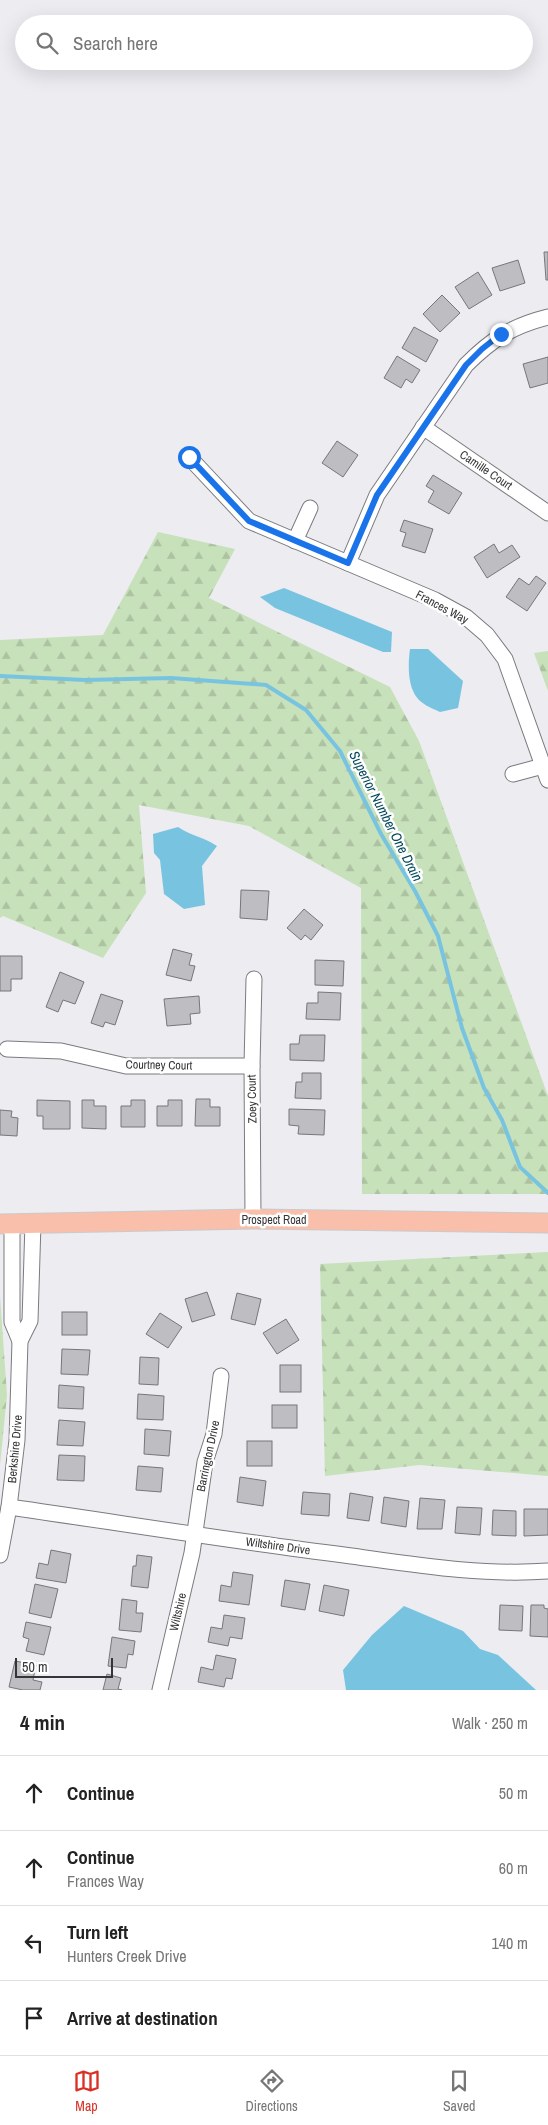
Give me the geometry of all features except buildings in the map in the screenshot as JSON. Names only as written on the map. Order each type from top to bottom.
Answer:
[{"type":"main road","name":"Prospect Road","points":[[6,1224],[252,1219],[548,1223]]},
{"type":"street","points":[[348,563],[377,495],[466,365],[501,334],[524,323],[548,317]]},
{"type":"street","name":"Camille Court","points":[[423,427],[548,513]]},
{"type":"street","name":"Frances Way","points":[[189,457],[249,521],[435,600],[466,617],[486,635],[505,659],[546,773]]},
{"type":"street","points":[[295,541],[310,508]]},
{"type":"street","points":[[513,774],[546,773]]},
{"type":"street","name":"Zoey Court","points":[[252,1219],[254,979]]},
{"type":"street","name":"Courtney Court","points":[[8,1049],[61,1050],[126,1066],[252,1066]]},
{"type":"street","name":"Berkshire Drive","points":[[20,1341],[30,1321],[33,1223]]},
{"type":"street","name":"Berkshire Drive","points":[[0,1555],[9,1507],[17,1440],[20,1341],[12,1322],[6,1224]]},
{"type":"street","name":"Barrington Drive","points":[[193,1535],[205,1462],[214,1434],[221,1376]]},
{"type":"street","name":"Wiltshire Drive","points":[[9,1507],[193,1535],[431,1566],[489,1572],[523,1573],[548,1571]]},
{"type":"street","name":"Wiltshire","points":[[160,1690],[192,1552],[193,1535]]},
{"type":"green space","points":[[158,532],[235,549],[209,598],[390,687],[419,741],[548,1096],[548,1194],[362,1194],[361,888],[249,826],[139,805],[146,893],[103,958],[3,916],[0,918],[0,640],[103,635]]},
{"type":"green space","points":[[548,651],[548,691],[534,653]]},
{"type":"green space","points":[[548,1252],[548,1476],[419,1465],[325,1476],[320,1264]]},
{"type":"green space","points":[[0,1296],[7,1395],[0,1465]]},
{"type":"water","points":[[284,588],[392,632],[391,652],[383,652],[275,608],[260,597]]},
{"type":"water","points":[[410,649],[428,649],[463,681],[458,708],[440,712],[419,700],[410,683]]},
{"type":"water","points":[[178,827],[217,846],[202,866],[205,905],[184,909],[164,894],[160,860],[154,853],[153,834]]},
{"type":"water","points":[[404,1606],[463,1631],[480,1649],[498,1655],[536,1690],[346,1690],[343,1670],[372,1635]]},
{"type":"waterway","name":"Superior Number One Drain","points":[[0,676],[85,680],[171,678],[266,685],[306,710],[340,751],[381,834],[415,891],[438,936],[462,1028],[484,1088],[502,1120],[520,1167],[548,1193]]},
{"type":"route","points":[[189,457],[249,521],[348,563],[377,495],[466,365],[501,334]]}]
